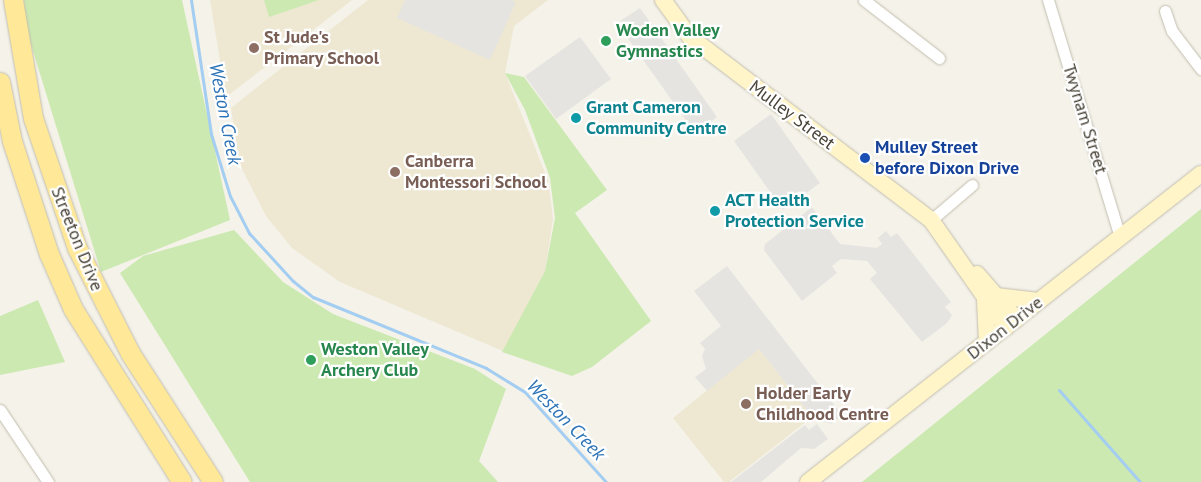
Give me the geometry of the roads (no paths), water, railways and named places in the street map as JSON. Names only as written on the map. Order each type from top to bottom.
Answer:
[{"type":"main road","name":"Streeton Drive","points":[[13,0],[33,118],[77,248],[130,353],[212,482]]},
{"type":"main road","name":"Mulley Street","points":[[663,0],[690,37],[931,220],[969,270],[979,275],[991,298],[1011,323]]},
{"type":"main road","name":"Streeton Drive","points":[[0,82],[12,141],[49,254],[73,309],[182,482]]},
{"type":"main road","name":"Dixon Drive","points":[[808,482],[1201,174]]},
{"type":"main road","points":[[987,342],[991,298],[1039,301]]},
{"type":"street","name":"Twynam Street","points":[[1048,0],[1120,237]]},
{"type":"street","points":[[869,1],[939,58]]},
{"type":"street","points":[[1165,10],[1172,31],[1201,69]]},
{"type":"street","points":[[931,220],[972,185]]},
{"type":"street","points":[[0,410],[48,482]]},
{"type":"waterway","name":"Weston Creek","points":[[191,0],[211,134],[230,196],[249,233],[293,281],[313,297],[486,368],[525,392],[606,482]]},
{"type":"waterway","points":[[1059,390],[1140,482]]},
{"type":"place","name":"Woden Valley Gymnastics","points":[[606,41]]},
{"type":"place","name":"St Jude's Primary School","points":[[254,48]]},
{"type":"place","name":"Grant Cameron Community Centre","points":[[576,118]]},
{"type":"place","name":"Mulley Street before Dixon Drive","points":[[865,158]]},
{"type":"place","name":"Canberra Montessori School","points":[[395,172]]},
{"type":"place","name":"ACT Health Protection Service","points":[[715,211]]},
{"type":"place","name":"Weston Valley Archery Club","points":[[311,360]]},
{"type":"place","name":"Holder Early Childhood Centre","points":[[746,404]]}]
